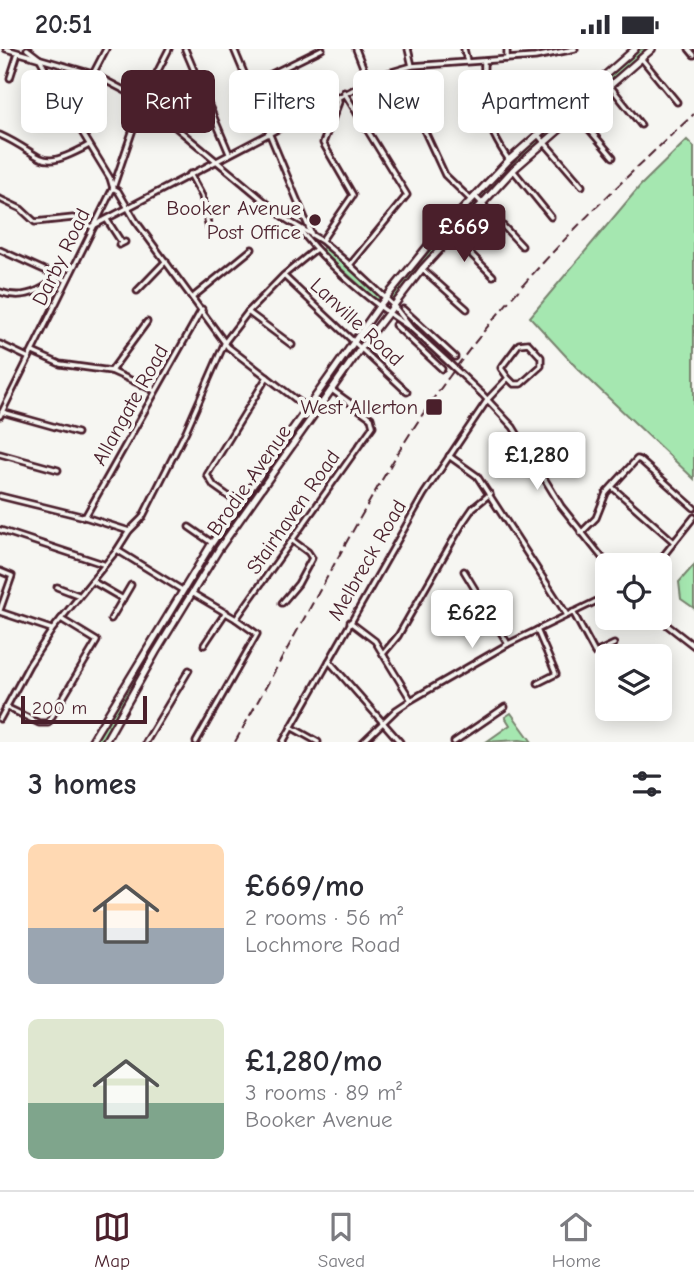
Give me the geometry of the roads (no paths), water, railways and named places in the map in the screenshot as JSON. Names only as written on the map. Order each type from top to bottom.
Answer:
[{"type":"street","points":[[6,49],[79,70]]},
{"type":"street","points":[[27,49],[40,59],[110,178],[113,188],[118,191],[225,342],[316,414]]},
{"type":"street","points":[[95,70],[106,49]]},
{"type":"street","name":"Darby Road","points":[[158,70],[169,49]]},
{"type":"street","points":[[185,49],[229,153]]},
{"type":"street","points":[[233,49],[242,70]]},
{"type":"street","points":[[279,70],[322,49]]},
{"type":"street","points":[[356,49],[364,70]]},
{"type":"street","points":[[408,49],[412,66]]},
{"type":"street","points":[[464,49],[467,61]]},
{"type":"street","points":[[507,49],[507,59]]},
{"type":"street","points":[[400,70],[412,66],[535,57],[575,49]]},
{"type":"street","name":"Brodie Avenue","points":[[611,70],[635,49]]},
{"type":"street","name":"Brodie Avenue","points":[[613,83],[652,49]]},
{"type":"street","points":[[689,49],[694,55]]},
{"type":"street","points":[[10,78],[18,53]]},
{"type":"street","points":[[641,58],[677,102]]},
{"type":"street","points":[[484,62],[485,114],[494,138],[509,160]]},
{"type":"street","points":[[339,95],[353,88]]},
{"type":"street","points":[[613,90],[641,125]]},
{"type":"street","points":[[344,92],[407,195],[350,265]]},
{"type":"street","name":"Darby Road","points":[[1,414],[113,188],[132,133]]},
{"type":"street","points":[[182,133],[298,228],[316,249],[388,313],[411,328]]},
{"type":"street","points":[[0,199],[21,209],[35,222],[72,218],[93,226],[269,133],[312,235]]},
{"type":"street","points":[[322,241],[353,195],[323,143],[327,133]]},
{"type":"street","points":[[426,133],[445,175],[481,202],[522,246]]},
{"type":"street","name":"Brodie Avenue","points":[[104,742],[156,652],[239,520],[361,348],[451,235],[513,170],[554,133]]},
{"type":"street","points":[[592,133],[613,157]]},
{"type":"street","points":[[537,134],[582,186]]},
{"type":"street","name":"Brodie Avenue","points":[[91,742],[182,590],[238,503],[380,305],[472,197],[537,134]]},
{"type":"street","points":[[0,135],[46,161],[56,161],[89,145]]},
{"type":"street","points":[[513,170],[551,216]]},
{"type":"street","points":[[190,174],[202,196],[210,233]]},
{"type":"street","points":[[107,220],[122,243]]},
{"type":"street","points":[[298,228],[322,241],[350,265],[394,306],[411,328],[488,399],[513,427],[561,506],[598,553]]},
{"type":"street","points":[[451,235],[493,276]]},
{"type":"street","points":[[193,297],[252,249]]},
{"type":"street","points":[[0,719],[52,630],[142,518],[186,431],[225,342],[248,312],[284,275],[316,249]]},
{"type":"street","points":[[0,250],[66,280]]},
{"type":"street","points":[[136,291],[166,261]]},
{"type":"street","points":[[422,269],[467,309]]},
{"type":"street","name":"Lanville Road","points":[[284,275],[407,392]]},
{"type":"street","points":[[0,292],[30,294],[57,277]]},
{"type":"street","name":"Allangate Road","points":[[85,517],[202,309]]},
{"type":"street","points":[[402,317],[405,311],[455,357]]},
{"type":"street","points":[[248,312],[292,345]]},
{"type":"street","points":[[111,371],[148,322]]},
{"type":"street","points":[[395,325],[442,369]]},
{"type":"street","points":[[418,346],[429,333]]},
{"type":"street","points":[[528,343],[541,357],[540,368],[521,384],[516,385],[508,378],[502,368],[503,363],[519,344],[528,343]]},
{"type":"street","points":[[0,344],[29,358]]},
{"type":"street","points":[[33,352],[60,364],[111,371],[155,391]]},
{"type":"street","points":[[238,503],[214,486],[207,475],[267,377]]},
{"type":"street","name":"Melbreck Road","points":[[283,742],[405,525],[488,399],[508,378]]},
{"type":"street","name":"Stairhaven Road","points":[[236,619],[373,426],[371,418],[332,390]]},
{"type":"street","points":[[0,398],[6,402]]},
{"type":"street","points":[[1,414],[77,433]]},
{"type":"street","points":[[0,454],[58,470]]},
{"type":"street","points":[[449,456],[477,476],[567,615]]},
{"type":"street","points":[[581,533],[596,518],[606,493],[639,459],[694,508]]},
{"type":"street","points":[[612,487],[674,542]]},
{"type":"street","points":[[383,653],[398,636],[464,520],[473,508],[490,494]]},
{"type":"street","points":[[0,496],[129,531]]},
{"type":"street","points":[[665,553],[694,517]]},
{"type":"street","points":[[190,527],[212,543]]},
{"type":"street","points":[[0,530],[103,564]]},
{"type":"street","points":[[285,602],[312,558],[293,541]]},
{"type":"street","points":[[117,550],[182,590],[226,612],[257,634],[195,742]]},
{"type":"street","points":[[0,571],[12,576],[0,611],[52,630]]},
{"type":"street","points":[[464,571],[508,644]]},
{"type":"street","points":[[92,581],[123,599]]},
{"type":"street","points":[[111,619],[131,585]]},
{"type":"street","points":[[57,587],[79,595]]},
{"type":"street","points":[[452,621],[466,601],[477,593]]},
{"type":"street","points":[[363,742],[396,710],[411,700],[508,644],[595,602]]},
{"type":"street","points":[[204,645],[226,612]]},
{"type":"street","points":[[573,612],[595,653]]},
{"type":"street","points":[[4,708],[39,723],[48,723],[97,641],[61,619]]},
{"type":"street","points":[[350,622],[371,636],[411,700]]},
{"type":"street","points":[[672,629],[694,646]]},
{"type":"street","points":[[537,630],[556,674],[538,683]]},
{"type":"street","points":[[147,647],[156,652]]},
{"type":"street","points":[[329,661],[400,742]]},
{"type":"street","points":[[146,742],[189,670]]},
{"type":"street","points":[[454,742],[505,707]]},
{"type":"street","points":[[291,727],[318,742]]},
{"type":"railway","points":[[235,742],[382,479],[449,377],[504,306],[565,239],[694,114]]},
{"type":"place","name":"Booker Avenue Post Office","points":[[315,220]]},
{"type":"place","name":"West Allerton","points":[[434,407]]}]
